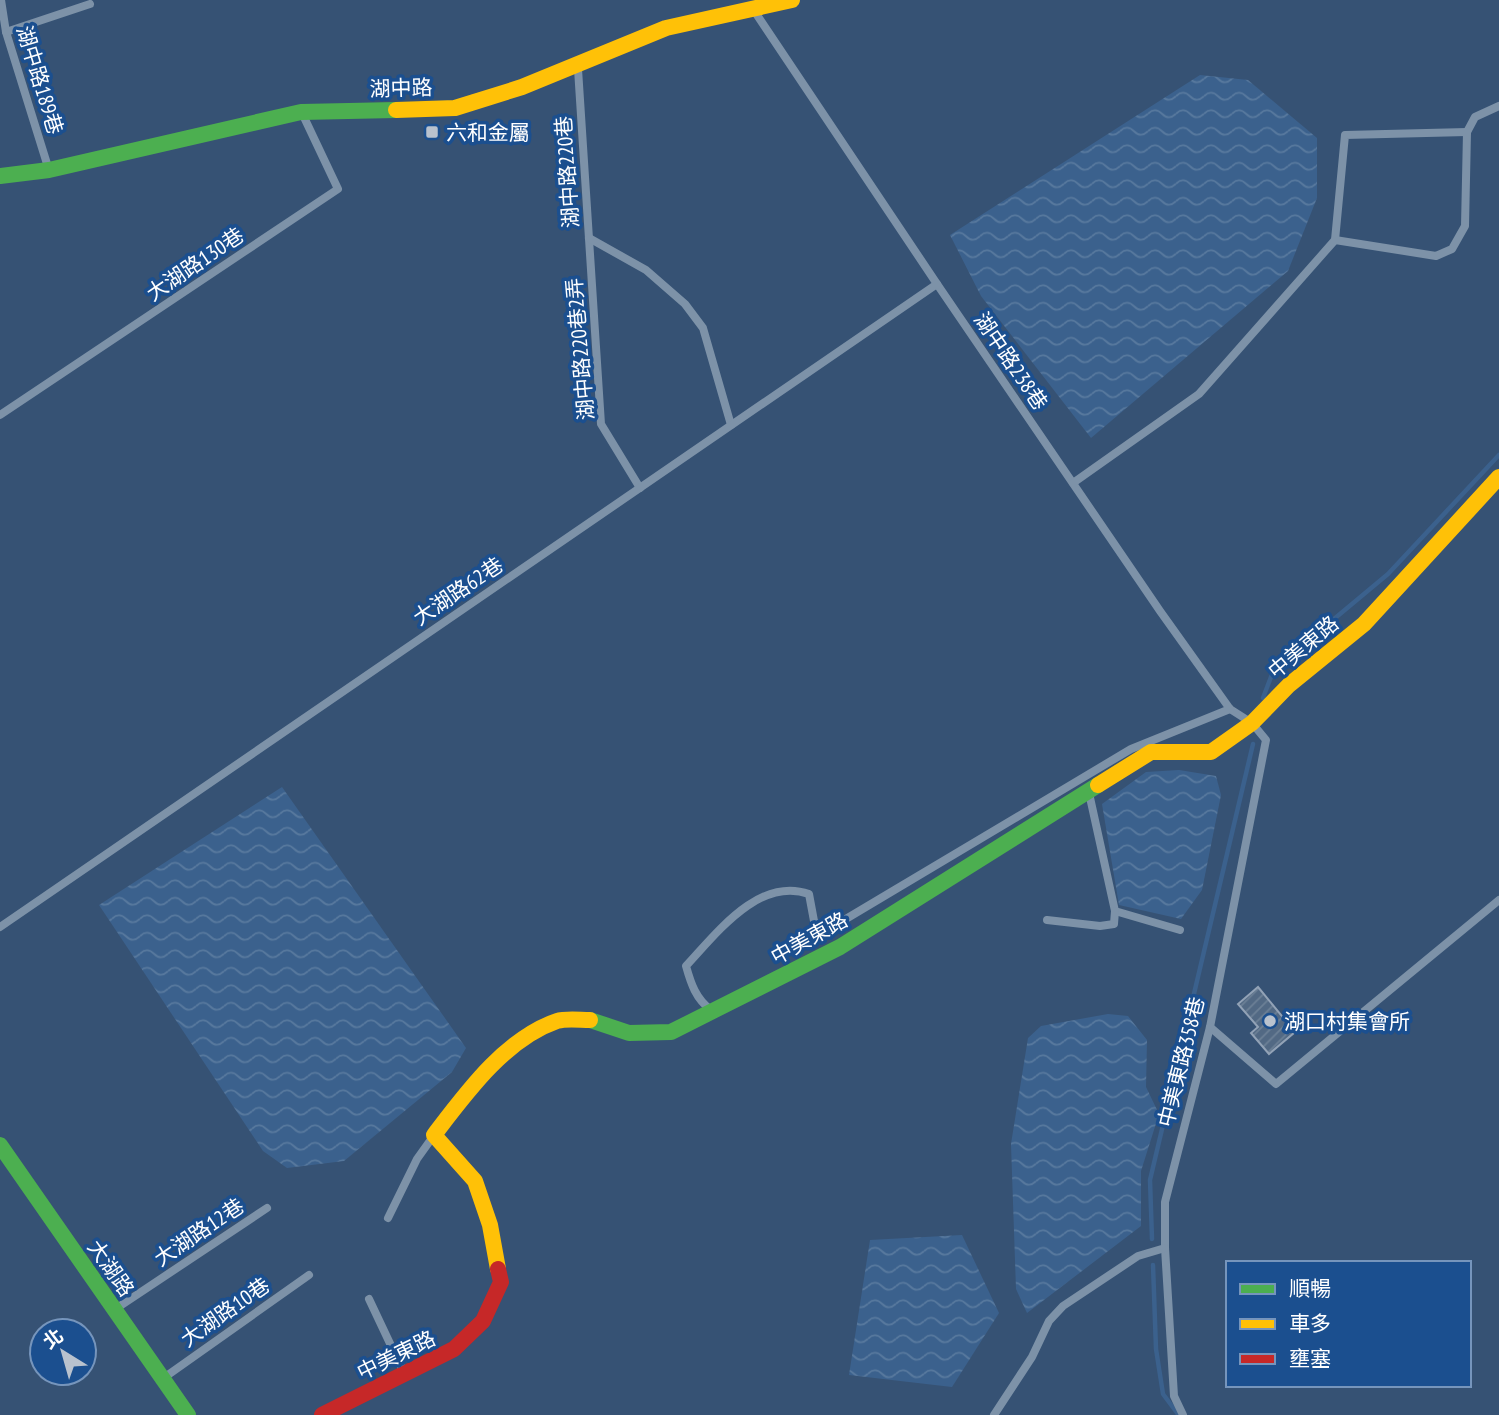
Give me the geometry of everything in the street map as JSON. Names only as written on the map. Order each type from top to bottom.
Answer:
[{"type":"street","name":"湖中路","points":[[0,176],[49,170],[301,112],[455,107],[522,87],[666,28],[751,4],[792,0]]},
{"type":"street","name":"中美東路","points":[[322,1415],[454,1349],[483,1321],[501,1282],[490,1225],[475,1181],[435,1135],[474,1082],[522,1040],[559,1020],[593,1020],[629,1033],[671,1032],[840,947],[1151,752],[1211,752],[1252,723],[1289,685],[1364,624],[1499,477]]},
{"type":"street","name":"大湖路","points":[[0,1145],[188,1415]]},
{"type":"lane","name":"湖中路189巷","points":[[1,0],[6,32],[49,170]]},
{"type":"lane","points":[[6,32],[90,4]]},
{"type":"lane","name":"湖中路238巷","points":[[751,4],[937,284],[1230,709],[1252,723]]},
{"type":"lane","name":"湖中路220巷","points":[[577,64],[589,239],[646,270],[685,304],[703,328],[731,425]]},
{"type":"lane","points":[[1335,240],[1437,256],[1452,250],[1465,226],[1467,132],[1475,117],[1499,106]]},
{"type":"lane","name":"大湖路130巷","points":[[0,415],[338,189],[301,112]]},
{"type":"lane","points":[[1073,483],[1199,394],[1335,240],[1345,135],[1467,132]]},
{"type":"lane","name":"湖中路220巷2弄","points":[[589,239],[601,424],[640,488]]},
{"type":"lane","name":"大湖路62巷","points":[[0,927],[937,284]]},
{"type":"lane","points":[[713,1012],[702,1004],[692,988],[686,966],[722,928],[759,897],[795,889],[809,894],[814,921],[824,932],[1132,749],[1230,709]]},
{"type":"lane","name":"中美東路358巷","points":[[1183,1415],[1174,1396],[1165,1248],[1165,1202],[1210,1027],[1266,740],[1252,723]]},
{"type":"lane","points":[[1047,920],[1100,926],[1114,924],[1115,911],[1089,790]]},
{"type":"lane","points":[[1210,1027],[1276,1084],[1499,900]]},
{"type":"lane","points":[[1115,911],[1180,930]]},
{"type":"lane","points":[[388,1218],[417,1158],[435,1135]]},
{"type":"lane","name":"大湖路12巷","points":[[115,1310],[267,1208]]},
{"type":"lane","points":[[994,1415],[1032,1357],[1049,1321],[1063,1306],[1138,1256],[1165,1248]]},
{"type":"lane","name":"大湖路10巷","points":[[162,1378],[309,1275]]},
{"type":"lane","points":[[369,1299],[404,1374]]},
{"type":"water","points":[[1200,75],[1248,80],[1317,138],[1317,198],[1288,271],[1091,438],[981,296],[950,235]]},
{"type":"water","points":[[1179,770],[1216,776],[1221,795],[1202,890],[1181,919],[1119,905],[1102,804],[1146,772]]},
{"type":"water","points":[[282,787],[466,1048],[452,1072],[344,1161],[287,1168],[263,1151],[99,905]]},
{"type":"water","points":[[1108,1014],[1128,1016],[1147,1040],[1146,1087],[1159,1114],[1141,1171],[1141,1226],[1027,1313],[1016,1289],[1011,1144],[1028,1038],[1041,1026]]},
{"type":"water","points":[[962,1235],[999,1313],[952,1387],[849,1375],[870,1240]]},
{"type":"building","name":"湖口村集會所","points":[[1258,987],[1295,1032],[1269,1054],[1251,1033],[1258,1027],[1238,1004]]},
{"type":"waterway","points":[[1263,698],[1274,669],[1388,574],[1499,455]]},
{"type":"waterway","points":[[1152,1239],[1150,1180],[1253,744]]},
{"type":"waterway","points":[[1153,1265],[1156,1349],[1163,1394],[1178,1414]]},
{"type":"traffic: fast","points":[[0,176],[49,170],[301,112],[396,110]]},
{"type":"traffic: fast","points":[[590,1020],[629,1033],[671,1032],[840,947],[1098,785]]},
{"type":"traffic: fast","points":[[0,1145],[188,1415]]},
{"type":"traffic: slow","points":[[396,110],[455,108],[522,87],[666,28],[792,0]]},
{"type":"traffic: slow","points":[[1098,785],[1151,752],[1211,752],[1252,723],[1289,685],[1364,624],[1499,477]]},
{"type":"traffic: slow","points":[[498,1269],[490,1225],[475,1181],[434,1135],[488,1069],[520,1040],[557,1021],[590,1020]]},
{"type":"traffic: jam","points":[[322,1415],[454,1349],[483,1321],[501,1282],[498,1269]]},
{"type":"place","name":"六和金屬","points":[[432,132]]},
{"type":"place","name":"湖口村集會所","points":[[1270,1021]]}]
